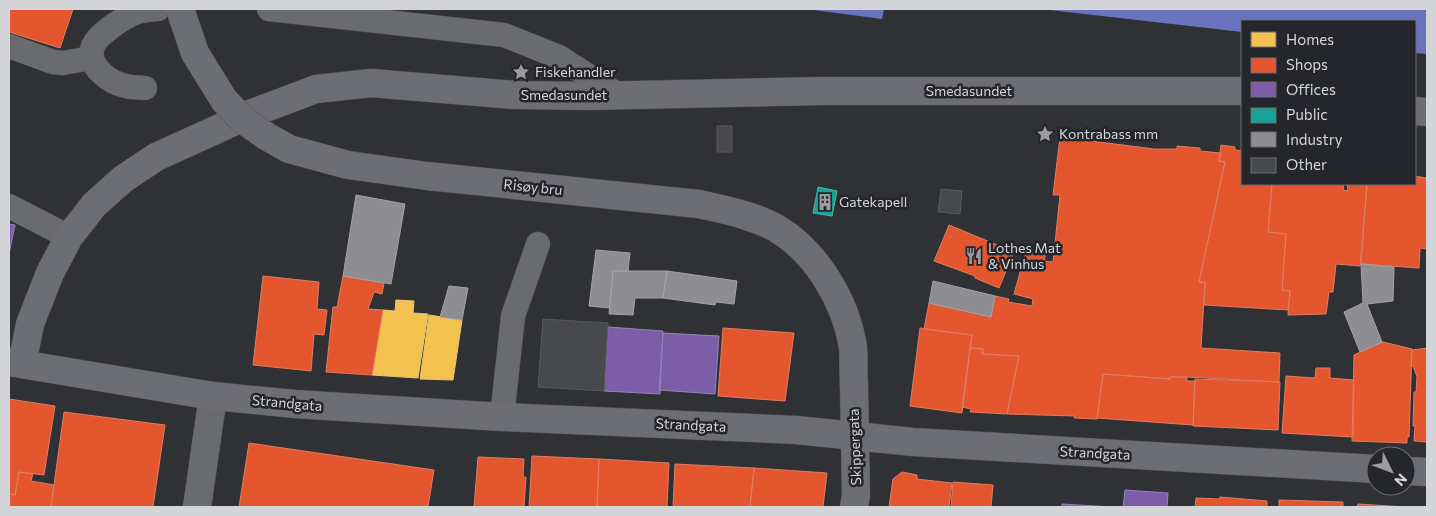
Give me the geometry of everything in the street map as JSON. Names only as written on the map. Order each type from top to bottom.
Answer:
[{"type":"street","name":"Risøy bru","points":[[180,9],[195,53],[224,100],[242,119],[289,149],[348,165],[427,176],[699,204],[743,214],[776,228],[805,250],[829,284],[844,315],[852,348],[854,386]]},
{"type":"street","name":"Smedasundet","points":[[15,363],[50,273],[70,237],[94,206],[123,179],[156,157],[255,112],[316,89],[371,83],[515,95],[620,96],[814,91],[1241,91]]},
{"type":"street","name":"Strandgata","points":[[15,363],[213,396],[295,404],[502,417],[796,430],[854,437],[1366,468]]},
{"type":"street","name":"Skippergata","points":[[854,386],[856,495],[854,507]]},
{"type":"street","points":[[197,507],[213,396]]},
{"type":"lane","points":[[145,88],[126,87],[111,80],[97,68],[91,58],[93,45],[105,32],[120,21],[137,12],[158,9]]},
{"type":"lane","points":[[269,9],[504,35],[559,57],[620,96]]},
{"type":"lane","points":[[9,46],[53,62],[63,63],[91,58]]},
{"type":"lane","points":[[9,206],[70,237]]},
{"type":"lane","points":[[502,417],[513,316],[538,244]]},
{"type":"water","points":[[806,9],[884,9],[882,19]]},
{"type":"water","points":[[1041,9],[1427,9],[1427,54],[1416,53],[1416,20],[1241,20],[1241,32]]},
{"type":"building: Homes","points":[[396,300],[414,301],[413,313],[428,314],[418,378],[372,375],[383,310],[395,311]]},
{"type":"building: Homes","points":[[429,315],[462,320],[453,380],[420,379]]},
{"type":"building: Shops","points":[[9,9],[73,9],[60,48],[9,32]]},
{"type":"building: Shops","points":[[1060,137],[1154,149],[1177,149],[1177,146],[1200,148],[1200,151],[1221,153],[1219,161],[1225,162],[1199,282],[1205,282],[1201,348],[1280,353],[1279,382],[1187,377],[1170,377],[1170,379],[1103,374],[1097,419],[1074,418],[1075,416],[1007,414],[1019,356],[982,354],[983,349],[970,348],[972,335],[924,329],[929,303],[991,317],[995,296],[1009,299],[1008,302],[1032,306],[1033,299],[1014,294],[1027,248],[1046,253],[1044,261],[1053,262],[1060,195],[1053,195]]},
{"type":"building: Shops","points":[[1221,145],[1235,147],[1235,150],[1241,151],[1241,185],[1272,185],[1268,232],[1286,234],[1282,290],[1290,291],[1288,310],[1204,305],[1205,282],[1199,282],[1225,162],[1219,161]]},
{"type":"building: Shops","points":[[1416,176],[1426,178],[1427,249],[1420,248],[1419,268],[1361,264],[1367,185],[1416,185]]},
{"type":"building: Shops","points":[[1272,185],[1344,185],[1343,190],[1348,191],[1347,185],[1367,185],[1360,266],[1336,264],[1333,292],[1329,292],[1326,314],[1288,315],[1290,291],[1282,290],[1286,234],[1268,232]]},
{"type":"building: Shops","name":"Lothes Mat & Vinhus","points":[[949,225],[1014,252],[999,288],[975,278],[975,276],[934,261]]},
{"type":"building: Shops","points":[[263,276],[319,282],[317,309],[327,310],[324,335],[314,334],[311,371],[253,365]]},
{"type":"building: Shops","points":[[343,276],[384,283],[382,294],[374,292],[368,309],[383,310],[372,375],[326,372],[333,307],[337,307]]},
{"type":"building: Shops","points":[[723,328],[794,333],[785,401],[718,396]]},
{"type":"building: Shops","points":[[920,328],[972,335],[962,413],[910,406]]},
{"type":"building: Shops","points":[[1383,342],[1412,349],[1409,437],[1407,437],[1407,443],[1352,441],[1354,355]]},
{"type":"building: Shops","points":[[970,348],[983,349],[982,354],[1019,356],[1007,414],[970,412],[971,409],[962,407]]},
{"type":"building: Shops","points":[[1427,348],[1427,442],[1414,441],[1414,392],[1416,392],[1417,377],[1413,366],[1411,366],[1412,350]]},
{"type":"building: Shops","points":[[1316,368],[1330,368],[1330,378],[1354,380],[1353,437],[1282,433],[1286,376],[1315,378]]},
{"type":"building: Shops","points":[[1103,374],[1170,379],[1170,377],[1187,377],[1187,381],[1195,381],[1193,425],[1097,418]]},
{"type":"building: Shops","points":[[1195,379],[1280,382],[1278,430],[1193,426]]},
{"type":"building: Shops","points":[[9,399],[55,406],[44,475],[19,472],[15,495],[9,494]]},
{"type":"building: Shops","points":[[64,412],[165,425],[153,507],[51,507]]},
{"type":"building: Shops","points":[[249,443],[434,470],[428,507],[239,507]]},
{"type":"building: Shops","points":[[532,456],[599,459],[597,507],[529,507]]},
{"type":"building: Shops","points":[[478,457],[524,459],[523,477],[526,477],[524,507],[474,507]]},
{"type":"building: Shops","points":[[599,459],[669,463],[667,507],[597,507]]},
{"type":"building: Shops","points":[[675,464],[754,468],[750,507],[673,507]]},
{"type":"building: Shops","points":[[754,468],[827,473],[823,507],[750,507]]},
{"type":"building: Shops","points":[[19,472],[33,474],[31,481],[54,485],[51,507],[9,507],[9,494],[15,495]]},
{"type":"building: Shops","points":[[902,472],[917,475],[917,479],[952,483],[949,507],[889,507],[893,479]]},
{"type":"building: Shops","points":[[953,482],[993,485],[991,507],[951,507]]},
{"type":"building: Shops","points":[[1220,497],[1267,501],[1267,507],[1195,507],[1196,498],[1220,499]]},
{"type":"building: Shops","points":[[1279,500],[1343,502],[1343,507],[1279,507]]},
{"type":"building: Shops","points":[[1358,504],[1406,507],[1357,507]]},
{"type":"building: Offices","points":[[9,224],[15,225],[9,254]]},
{"type":"building: Offices","points":[[608,327],[663,331],[660,394],[604,391]]},
{"type":"building: Offices","points":[[663,333],[719,336],[715,394],[659,390]]},
{"type":"building: Offices","points":[[1125,490],[1168,493],[1167,507],[1123,507]]},
{"type":"building: Offices","points":[[1062,504],[1112,507],[1062,507]]},
{"type":"building: Public","name":"Gatekapell","points":[[818,187],[837,191],[832,216],[813,213]]},
{"type":"building: Industry","points":[[356,195],[405,204],[391,284],[343,276]]},
{"type":"building: Industry","points":[[596,250],[630,253],[628,271],[613,271],[610,308],[589,306]]},
{"type":"building: Industry","points":[[1361,264],[1394,267],[1393,301],[1367,304],[1382,342],[1360,352],[1344,312],[1363,303]]},
{"type":"building: Industry","points":[[613,271],[667,271],[663,298],[635,298],[633,315],[609,314]]},
{"type":"building: Industry","points":[[667,271],[737,281],[734,304],[716,302],[715,305],[663,298]]},
{"type":"building: Industry","points":[[933,281],[995,296],[991,317],[929,303]]},
{"type":"building: Industry","points":[[449,286],[468,288],[462,320],[440,317]]},
{"type":"building: Other","points":[[717,126],[732,126],[732,152],[717,152]]},
{"type":"building: Other","points":[[941,189],[962,191],[960,214],[938,212]]},
{"type":"building: Other","points":[[543,319],[608,323],[604,391],[538,387]]},
{"type":"place","name":"Fiskehandler","points":[[521,72]]},
{"type":"place","name":"Kontrabass mm","points":[[1045,134]]},
{"type":"place","name":"Gatekapell","points":[[825,202]]},
{"type":"place","name":"Lothes Mat & Vinhus","points":[[974,256]]}]
